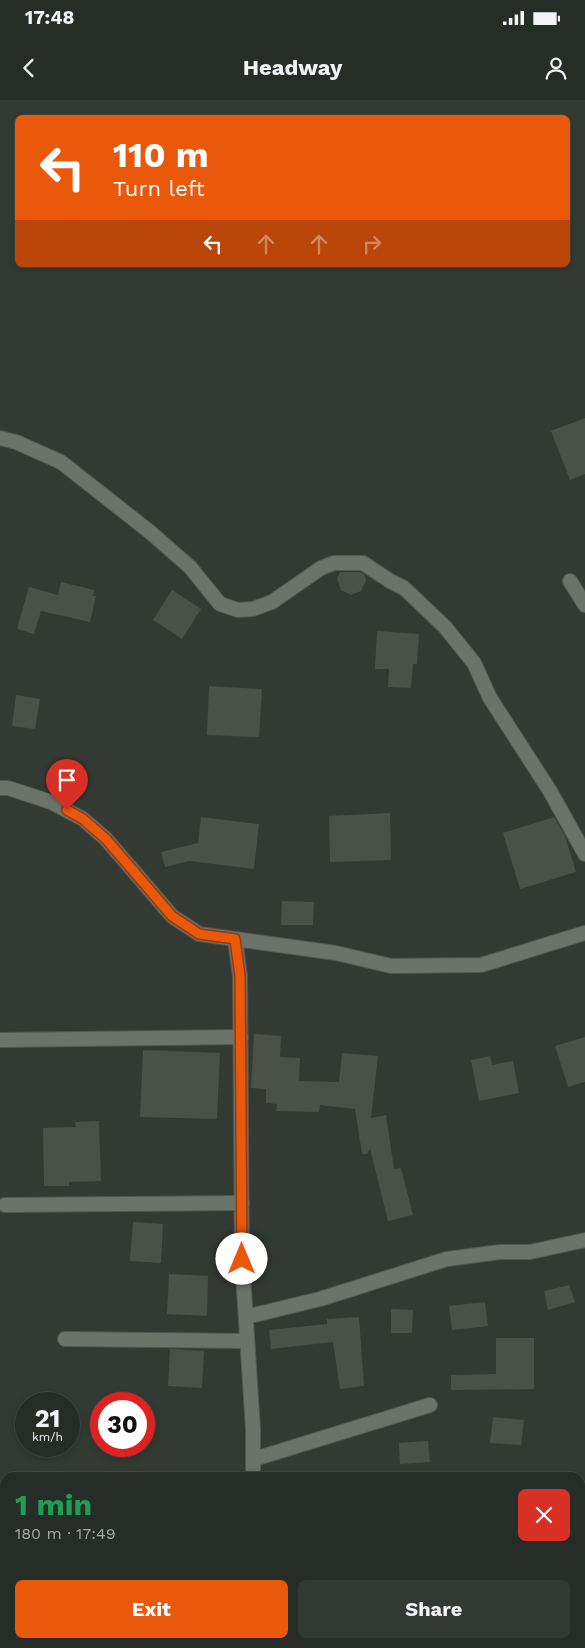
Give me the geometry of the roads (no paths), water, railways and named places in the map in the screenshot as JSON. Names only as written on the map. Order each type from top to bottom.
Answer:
[{"type":"street","points":[[0,438],[61,462],[190,566],[220,604],[228,608],[246,610],[272,602],[310,575],[334,562],[363,563],[404,588],[445,627],[474,663],[490,698],[521,750],[550,791],[585,854]]},
{"type":"street","points":[[570,581],[585,605]]},
{"type":"street","points":[[0,788],[8,788],[50,802],[83,819],[106,839],[172,916],[199,934],[336,954],[391,966],[481,966],[585,933]]},
{"type":"street","points":[[235,939],[240,976],[242,1259],[253,1472]]},
{"type":"street","points":[[0,1040],[241,1037]]},
{"type":"street","points":[[4,1205],[242,1203]]},
{"type":"street","points":[[246,1317],[320,1298],[447,1259],[500,1252],[530,1252],[585,1240]]},
{"type":"street","points":[[65,1339],[247,1341]]},
{"type":"street","points":[[254,1460],[430,1405]]}]
